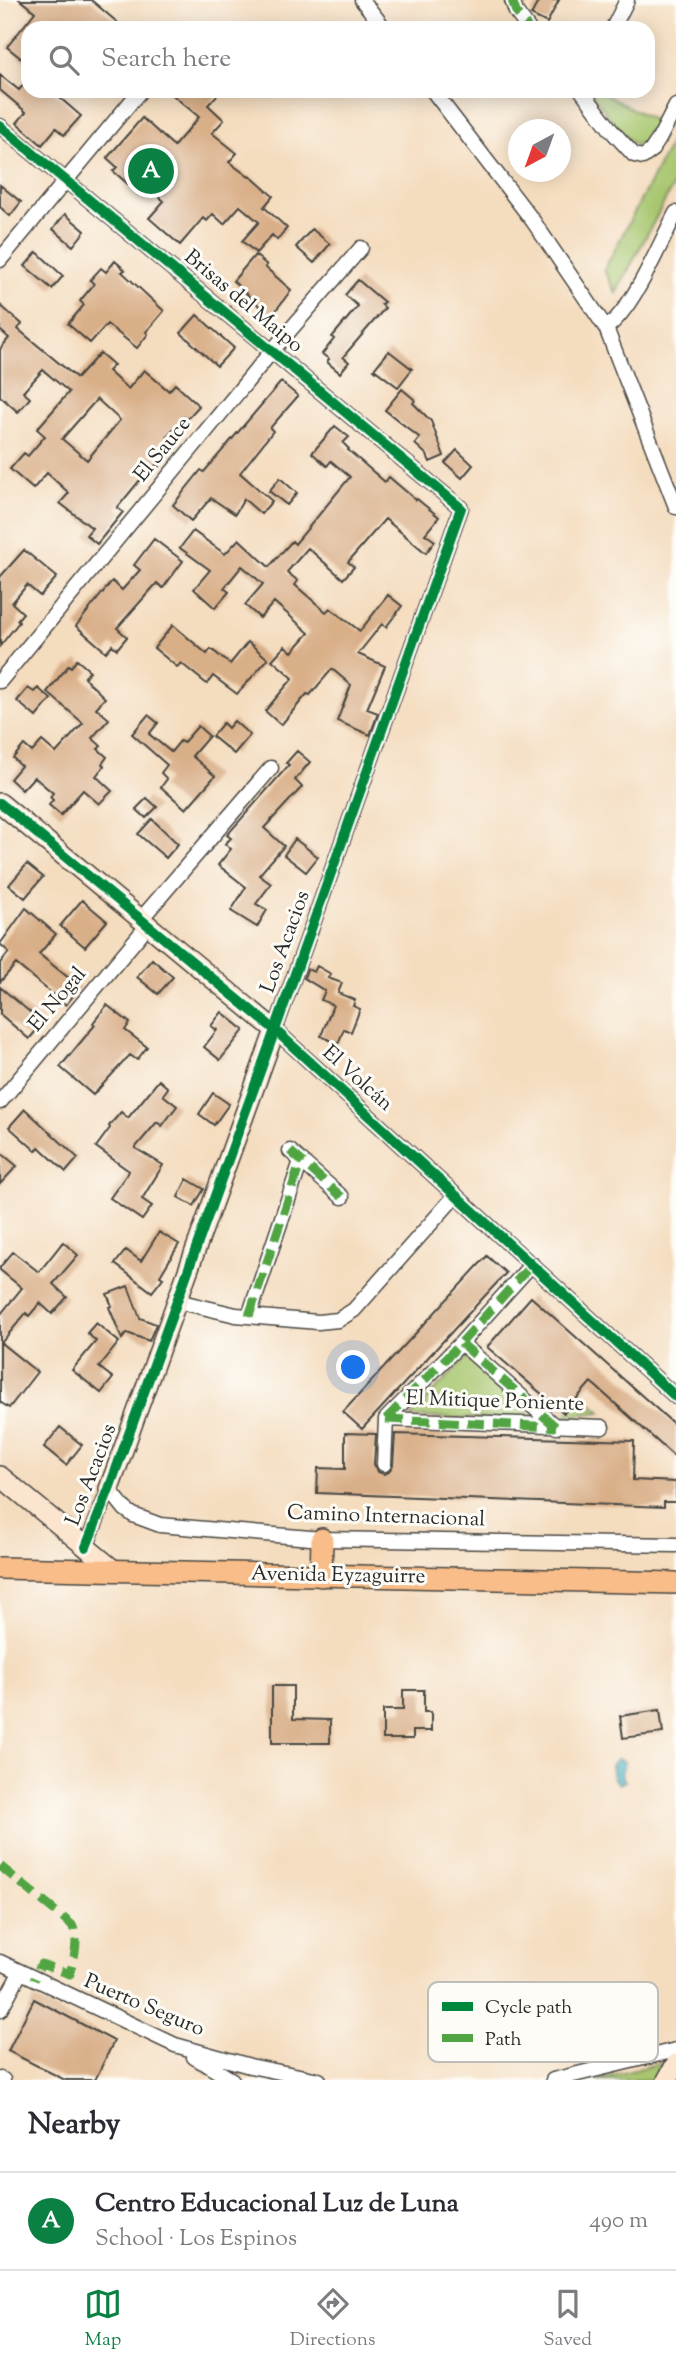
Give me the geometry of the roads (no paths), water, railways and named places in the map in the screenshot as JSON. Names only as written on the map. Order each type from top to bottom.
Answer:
[{"type":"main road","points":[[321,1576],[322,1538]]},
{"type":"main road","name":"Avenida Eyzaguirre","points":[[0,1568],[676,1584]]},
{"type":"street","points":[[362,0],[378,21]]},
{"type":"street","points":[[512,0],[523,21]]},
{"type":"street","points":[[616,21],[627,0]]},
{"type":"street","points":[[0,260],[134,98]]},
{"type":"street","points":[[438,98],[533,221],[606,328],[676,507]]},
{"type":"street","points":[[587,98],[634,156],[643,157],[651,151],[676,106]]},
{"type":"street","name":"Brisas del Maipo","points":[[0,126],[461,508]]},
{"type":"street","points":[[606,328],[615,322],[627,307],[676,213]]},
{"type":"street","name":"El Sauce","points":[[0,681],[272,351],[361,248]]},
{"type":"street","name":"Los Acacios","points":[[86,1547],[275,1030],[461,508]]},
{"type":"street","name":"El Nogal","points":[[0,1102],[271,768]]},
{"type":"street","name":"El Volcán","points":[[0,803],[275,1030],[676,1397]]},
{"type":"street","points":[[249,1316],[295,1156],[342,1197]]},
{"type":"street","points":[[177,1301],[249,1316],[328,1322],[346,1316],[456,1195]]},
{"type":"street","points":[[384,1464],[386,1419],[461,1343],[532,1264]]},
{"type":"street","points":[[461,1343],[555,1427]]},
{"type":"street","name":"El Mitique Poniente","points":[[386,1419],[602,1427]]},
{"type":"street","points":[[0,1476],[115,1571]]},
{"type":"street","name":"Camino Internacional","points":[[109,1489],[133,1515],[160,1525],[322,1538],[676,1545]]},
{"type":"street","name":"Puerto Seguro","points":[[0,1962],[175,2045],[250,2066],[319,2080]]},
{"type":"street","points":[[0,2010],[20,1973]]},
{"type":"street","points":[[175,2045],[232,2080]]},
{"type":"street","points":[[658,2054],[676,2050]]},
{"type":"street","points":[[553,2080],[627,2062]]},
{"type":"street","points":[[667,2080],[676,2064]]},
{"type":"water","points":[[617,1759],[624,1762],[621,1775],[625,1781],[619,1784],[613,1778],[611,1765]]},
{"type":"place","name":"Centro Educacional Luz de Luna","points":[[151,171]]}]
